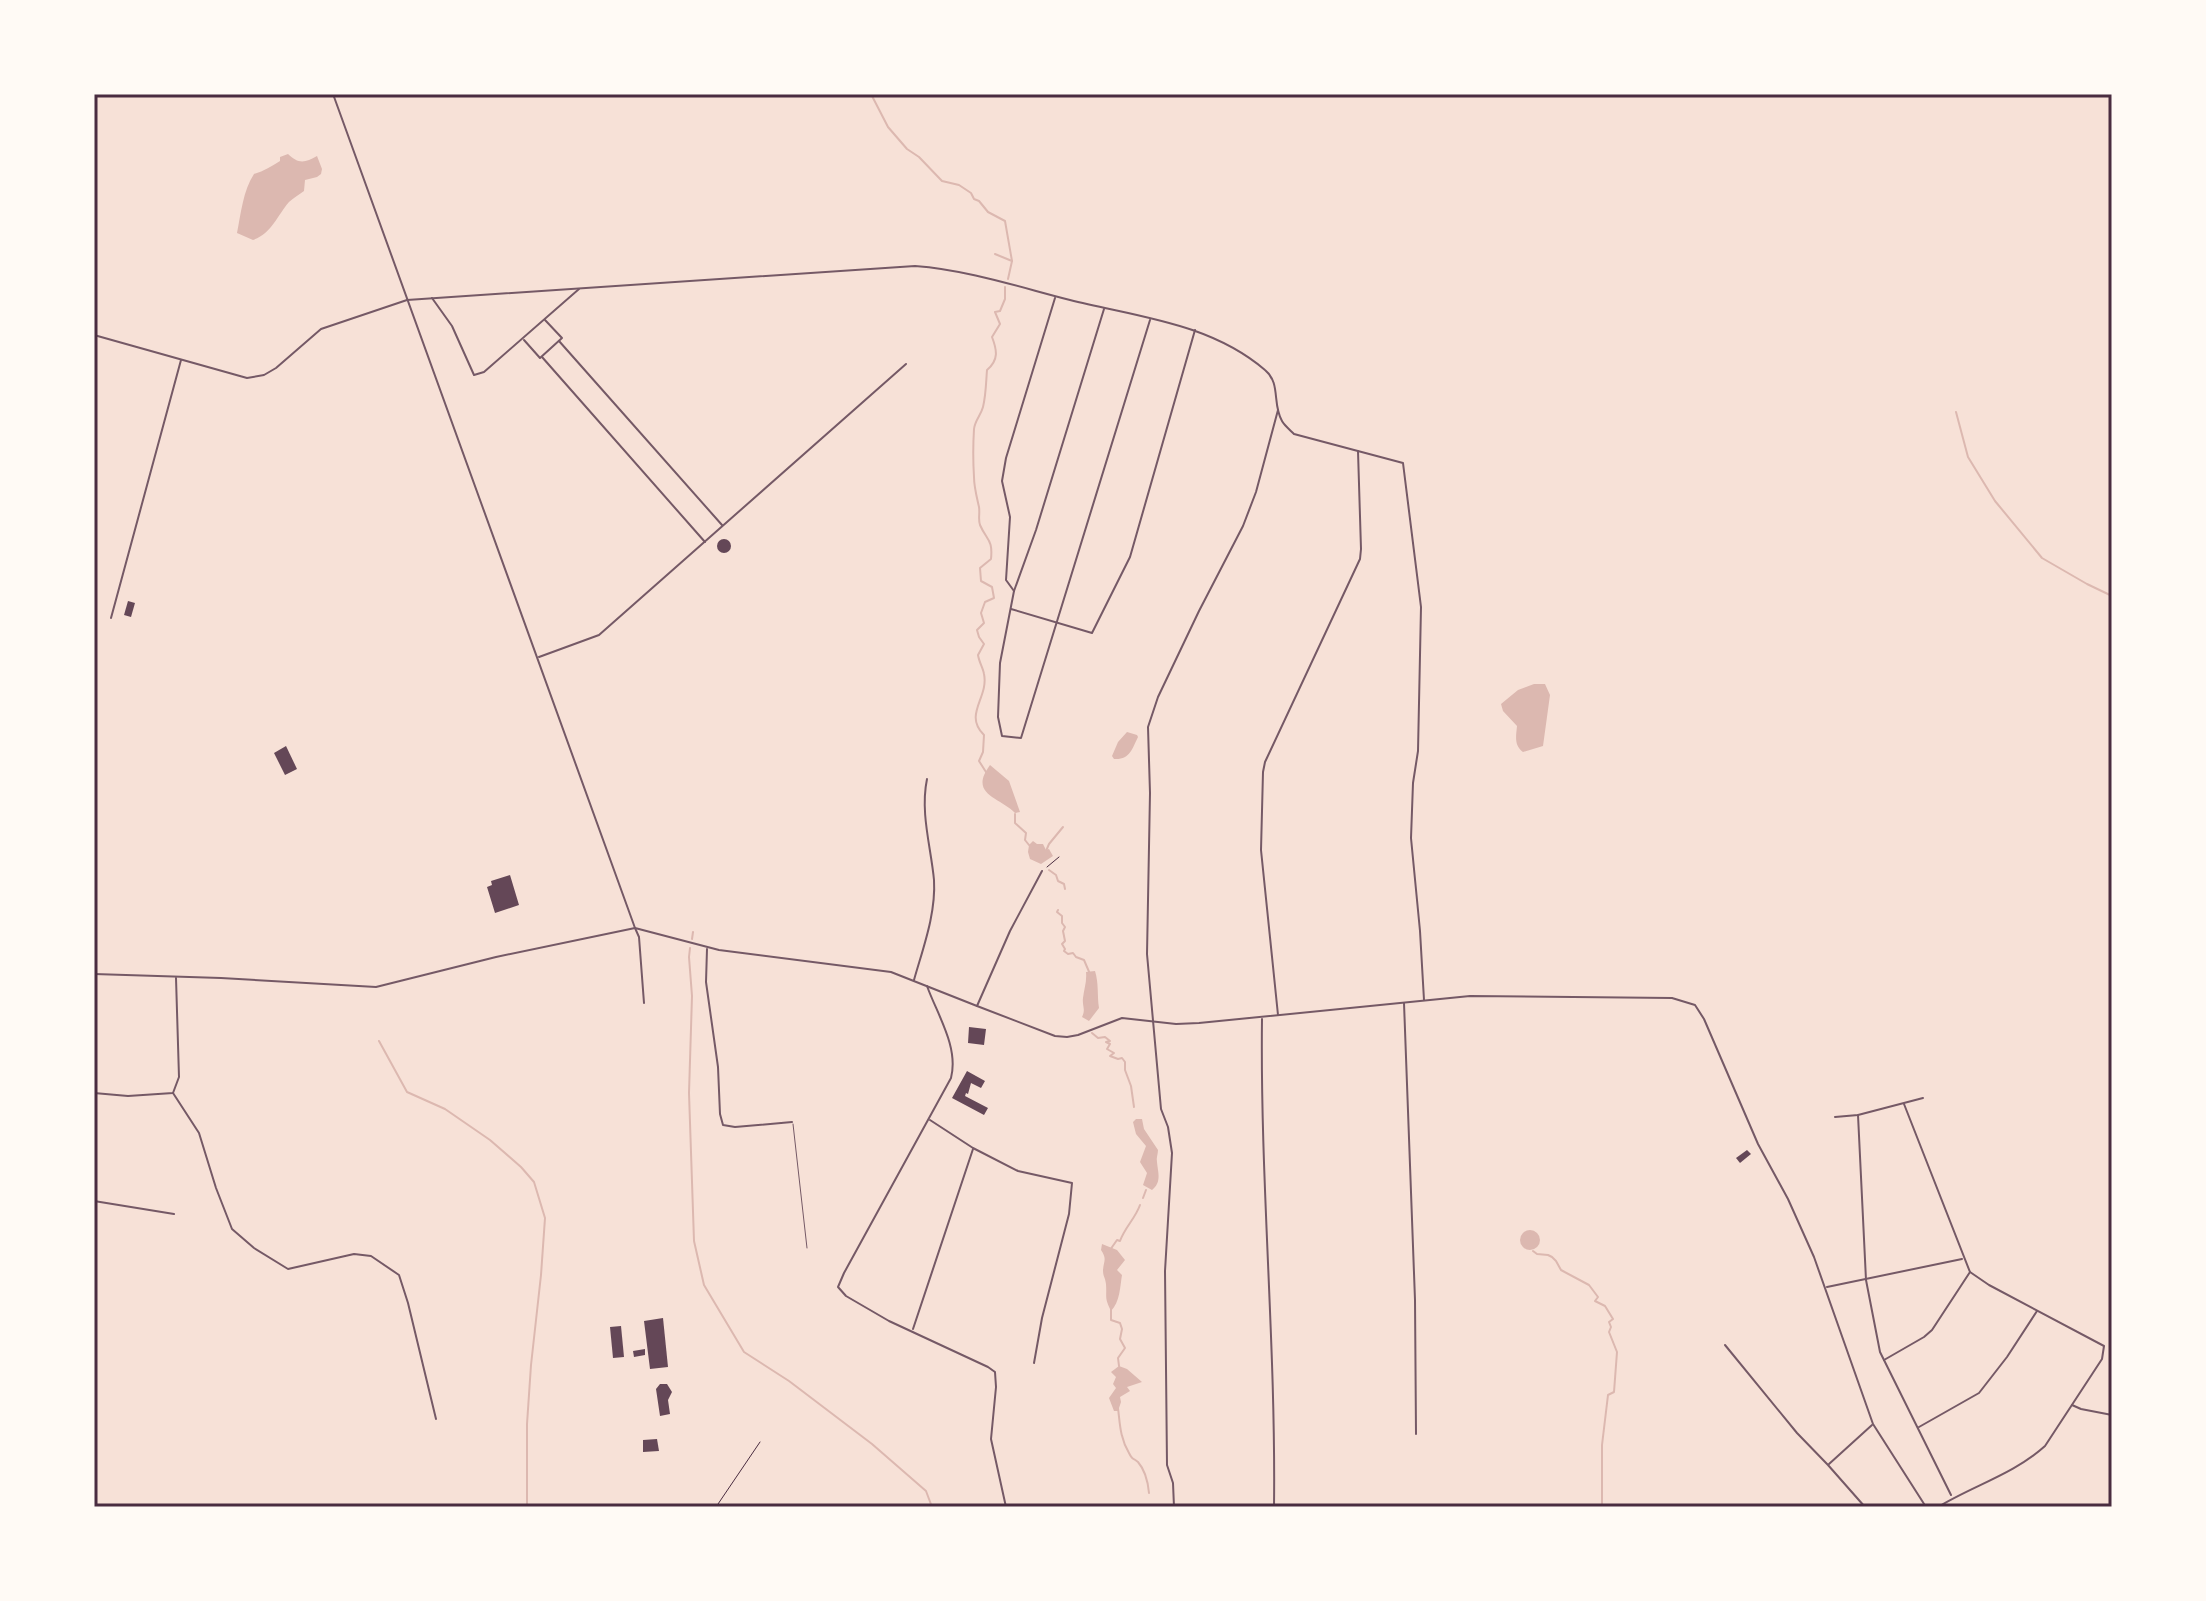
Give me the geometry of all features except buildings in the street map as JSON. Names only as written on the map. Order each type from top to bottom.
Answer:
[{"type":"street","points":[[333,94],[639,937],[644,1003]]},
{"type":"street","points":[[94,335],[247,378],[264,375],[276,368],[321,329],[407,300],[915,266],[987,277],[1104,309],[1196,329],[1266,370],[1276,388],[1282,422],[1294,434],[1403,463],[1421,607],[1418,751],[1413,783],[1411,838],[1424,1000]]},
{"type":"street","points":[[431,298],[452,326],[474,375],[484,372],[580,288]]},
{"type":"street","points":[[1014,591],[1006,580],[1010,517],[1002,481],[1006,458],[1056,296]]},
{"type":"street","points":[[1104,309],[1036,530],[1014,591],[1000,663],[998,717],[1002,736],[1021,738],[1150,318]]},
{"type":"street","points":[[545,320],[723,526]]},
{"type":"street","points":[[1010,608],[1092,633],[1130,557],[1196,329]]},
{"type":"street","points":[[523,339],[705,542]]},
{"type":"street","points":[[541,358],[561,340]]},
{"type":"street","points":[[111,618],[181,359]]},
{"type":"street","points":[[538,657],[599,635],[906,364]]},
{"type":"street","points":[[1174,1507],[1173,1483],[1167,1465],[1165,1302],[1172,1153],[1168,1127],[1161,1109],[1147,954],[1148,727],[1158,697],[1185,639],[1243,526],[1256,492],[1278,409]]},
{"type":"street","points":[[1278,1016],[1261,850],[1263,772],[1360,559],[1358,450]]},
{"type":"street","points":[[914,980],[933,903],[934,883],[923,796],[927,779]]},
{"type":"street","points":[[977,1006],[1010,931],[1042,871]]},
{"type":"street","points":[[94,974],[376,987],[635,928],[707,948],[891,972],[1055,1036],[1067,1037],[1122,1018],[1188,1023],[1482,996],[1672,998],[1695,1005],[1704,1019],[1765,1159],[1788,1199],[1814,1257],[1873,1424],[1926,1507]]},
{"type":"street","points":[[707,948],[706,982],[723,1125],[735,1127],[792,1122]]},
{"type":"street","points":[[173,1093],[179,1077],[176,977]]},
{"type":"street","points":[[926,985],[953,1062],[951,1078],[838,1287],[855,1302],[995,1372],[991,1439],[1006,1507]]},
{"type":"street","points":[[1404,1002],[1415,1300],[1416,1434]]},
{"type":"street","points":[[1262,1018],[1274,1507]]},
{"type":"street","points":[[94,1093],[128,1096],[173,1093]]},
{"type":"street","points":[[173,1093],[199,1133],[232,1229],[254,1248],[288,1269],[354,1254],[371,1256],[399,1275],[436,1419]]},
{"type":"street","points":[[1835,1117],[1858,1115],[1923,1098]]},
{"type":"street","points":[[1904,1104],[1970,1272],[2104,1346],[2102,1359],[2045,1446],[2034,1456],[1938,1507]]},
{"type":"street","points":[[1858,1115],[1866,1280],[1883,1360],[1952,1497]]},
{"type":"street","points":[[929,1119],[973,1148],[1018,1171],[1072,1183],[1069,1214],[1042,1318],[1034,1363]]},
{"type":"street","points":[[912,1331],[973,1148]]},
{"type":"street","points":[[94,1201],[174,1214]]},
{"type":"street","points":[[1825,1288],[1963,1259]]},
{"type":"street","points":[[1883,1360],[1932,1330],[1970,1272]]},
{"type":"street","points":[[1918,1427],[1979,1393],[2038,1310]]},
{"type":"street","points":[[1725,1345],[1789,1425],[1865,1507]]},
{"type":"street","points":[[2071,1404],[2112,1415]]},
{"type":"street","points":[[1828,1465],[1873,1424]]},
{"type":"lane","points":[[792,1122],[807,1248]]},
{"type":"path","points":[[1042,871],[1059,857]]},
{"type":"path","points":[[716,1507],[760,1442]]},
{"type":"shaded area","points":[[288,154],[302,161],[317,156],[321,174],[305,180],[304,191],[289,202],[270,229],[260,237],[253,240],[237,233],[245,195],[254,174]]},
{"type":"shaded area","points":[[1545,684],[1550,695],[1543,746],[1523,752],[1517,744],[1517,726],[1503,711],[1501,704],[1518,690]]},
{"type":"shaded area","points":[[1127,732],[1138,737],[1134,746],[1127,756],[1114,759],[1112,756],[1118,742]]},
{"type":"shaded area","points":[[990,765],[1009,781],[1020,812],[1015,813],[984,789],[984,775]]},
{"type":"shaded area","points":[[1033,841],[1043,844],[1053,856],[1041,864],[1030,859],[1029,845]]},
{"type":"shaded area","points":[[1095,971],[1099,1008],[1089,1021],[1082,1017],[1086,972]]},
{"type":"shaded area","points":[[1142,1119],[1144,1129],[1158,1150],[1158,1181],[1152,1190],[1143,1185],[1147,1173],[1140,1162],[1146,1146],[1136,1134],[1133,1122]]},
{"type":"shaded area","points":[[1526,1230],[1534,1230],[1540,1240],[1534,1250],[1526,1250],[1520,1244],[1520,1236]]},
{"type":"shaded area","points":[[1102,1244],[1117,1250],[1125,1260],[1117,1270],[1122,1275],[1120,1289],[1111,1311],[1106,1298]]},
{"type":"shaded area","points":[[1119,1366],[1142,1382],[1127,1387],[1130,1391],[1120,1397],[1118,1411],[1114,1411],[1109,1398],[1116,1388],[1113,1384],[1116,1377],[1111,1372]]},
{"type":"waterway","points":[[871,94],[888,127],[907,149],[942,181],[959,185],[988,212],[1005,221],[1012,261],[1008,279]]},
{"type":"waterway","points":[[995,254],[1012,261]]},
{"type":"waterway","points":[[986,772],[979,761],[984,735],[976,720],[985,683],[978,655],[984,644],[977,630],[984,623],[981,613],[985,602],[994,598],[992,587],[981,581],[980,568],[991,559],[991,552],[979,523],[973,459],[975,426],[984,402],[987,370],[995,359],[992,337],[1000,324],[995,312],[1000,311],[1005,299],[1005,287]]},
{"type":"waterway","points":[[1956,412],[1968,457],[1995,501],[2042,558],[2112,596]]},
{"type":"waterway","points":[[1015,814],[1015,823],[1026,833],[1025,840],[1029,845]]},
{"type":"waterway","points":[[1046,851],[1063,827]]},
{"type":"waterway","points":[[1049,870],[1064,884],[1065,889]]},
{"type":"waterway","points":[[1058,910],[1065,927],[1064,951],[1084,960],[1090,974]]},
{"type":"waterway","points":[[692,939],[693,932]]},
{"type":"waterway","points":[[690,948],[689,1093],[694,1241],[704,1285],[744,1352],[789,1381],[872,1444],[926,1491],[932,1507]]},
{"type":"waterway","points":[[1092,1033],[1110,1041],[1106,1042],[1110,1044],[1107,1049],[1114,1053],[1110,1056],[1122,1058],[1125,1062],[1134,1107]]},
{"type":"waterway","points":[[379,1041],[407,1092],[445,1109],[490,1140],[534,1182],[545,1218],[527,1424],[527,1507]]},
{"type":"waterway","points":[[1143,1198],[1146,1190]]},
{"type":"waterway","points":[[1110,1250],[1117,1240],[1120,1241],[1140,1205]]},
{"type":"waterway","points":[[1533,1251],[1552,1257],[1561,1270],[1589,1285],[1598,1297],[1595,1301],[1605,1306],[1613,1319],[1609,1322],[1609,1332],[1617,1352],[1614,1392],[1608,1395],[1602,1445],[1602,1507]]},
{"type":"waterway","points":[[1111,1309],[1111,1320],[1120,1323],[1120,1339],[1125,1348],[1118,1358],[1119,1366]]},
{"type":"waterway","points":[[1118,1408],[1124,1442],[1131,1457],[1143,1469],[1149,1493]]}]
